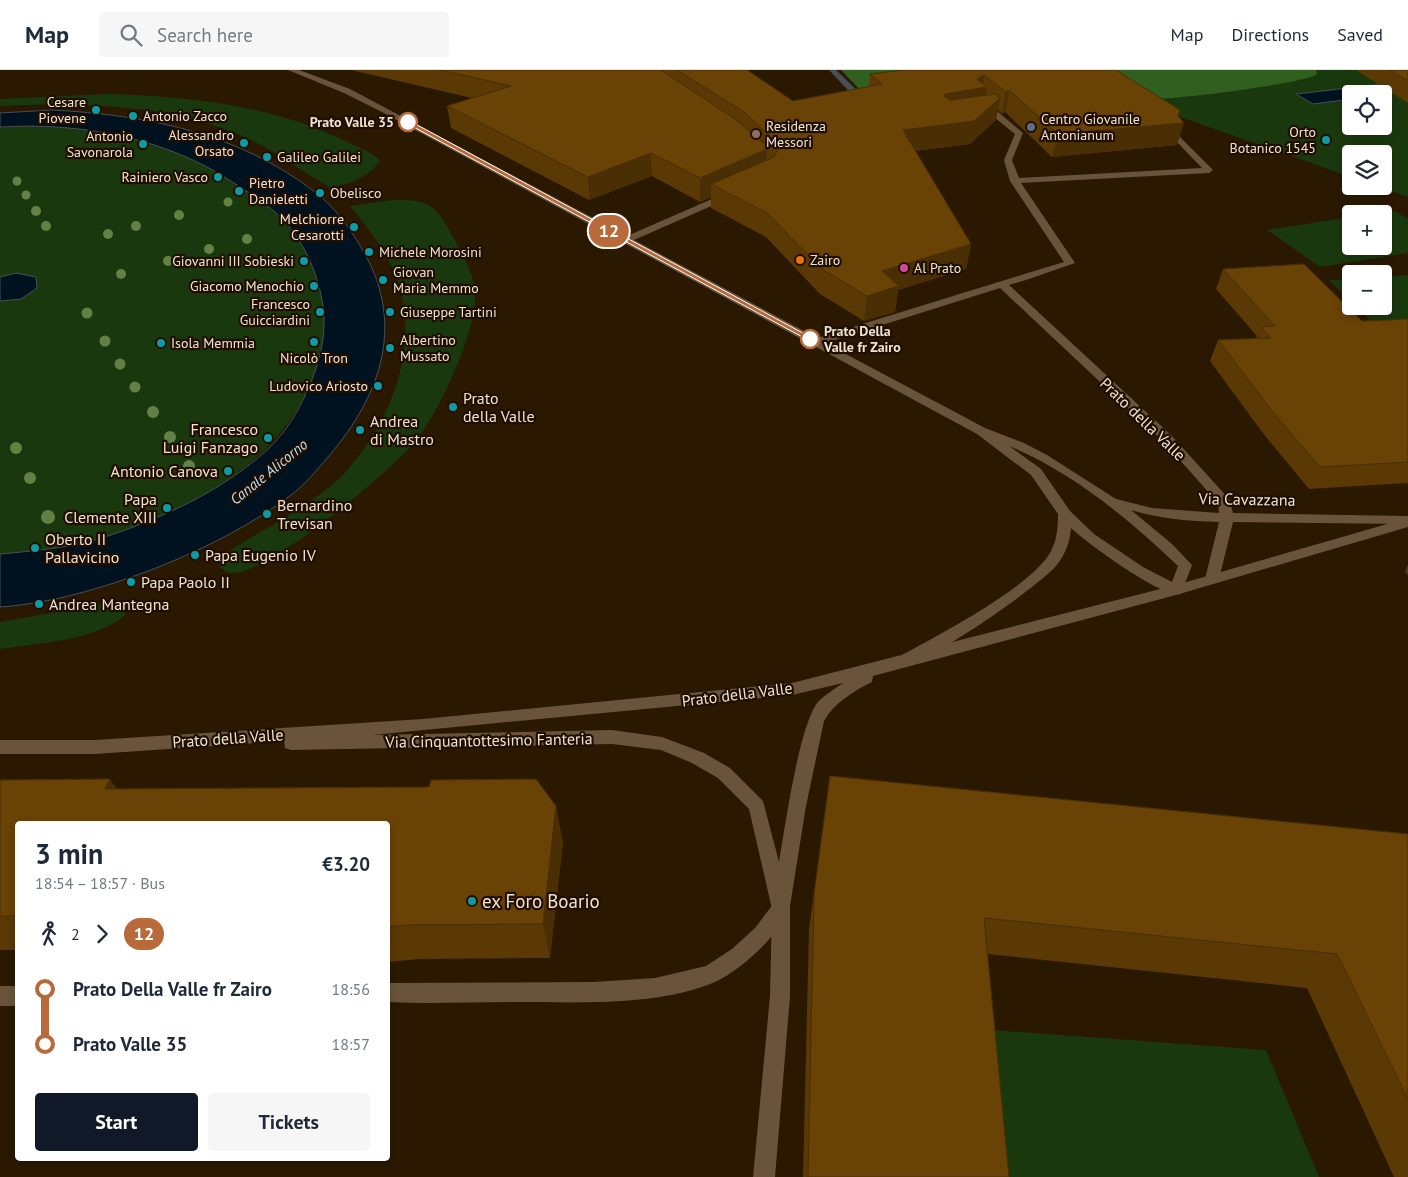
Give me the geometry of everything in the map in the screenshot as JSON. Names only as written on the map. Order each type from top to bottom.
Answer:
[{"type":"street","points":[[292,70],[364,99],[981,431],[1020,446],[1091,488],[1141,525],[1185,565],[1176,590],[1130,564],[1089,537],[1065,514],[1036,472],[981,431]]},
{"type":"street","points":[[816,342],[840,332],[1070,263],[1015,181],[1008,160],[1019,133],[988,113],[979,100]]},
{"type":"street","points":[[1015,181],[1209,170],[1176,136]]},
{"type":"street","points":[[627,240],[743,189]]},
{"type":"street","name":"Prato della Valle","points":[[1002,284],[1167,438],[1224,502],[1227,518]]},
{"type":"street","name":"Via Cavazzana","points":[[1091,488],[1122,503],[1151,512],[1227,518],[1408,521]]},
{"type":"street","name":"Prato della Valle","points":[[902,662],[966,627],[1009,598],[1039,574],[1056,555],[1066,532],[1065,514]]},
{"type":"street","points":[[1212,579],[1227,518]]},
{"type":"street","name":"Prato della Valle","points":[[0,747],[95,747],[423,725],[718,698],[792,689],[1176,590],[1408,521]]},
{"type":"street","name":"Via Cinquantottesimo Fanteria","points":[[764,1177],[780,996],[781,909],[797,806],[816,721],[824,706],[852,685],[902,662]]},
{"type":"street","name":"Via Cinquantottesimo Fanteria","points":[[95,747],[612,737],[662,744],[698,758],[724,773],[757,806],[781,909]]},
{"type":"street","points":[[390,993],[594,992],[655,988],[712,974],[739,955],[762,934],[781,909]]},
{"type":"street","points":[[0,996],[15,996]]},
{"type":"green space","points":[[841,70],[1039,70],[860,90]]},
{"type":"green space","name":"Orto Botanico 1545","points":[[1103,70],[1408,70],[1408,197],[1392,191],[1392,145],[1342,145],[1342,174],[1166,112]]},
{"type":"green space","points":[[1103,70],[1316,70],[1317,74],[1308,78],[1262,87],[1155,99],[1144,98],[1128,89]]},
{"type":"green space","points":[[107,94],[198,100],[287,118],[362,149],[380,160],[371,171],[358,179],[344,185],[330,187],[255,142],[225,129],[194,120],[130,108],[64,105],[0,106],[0,99]]},
{"type":"green space","name":"Isola Memmia","points":[[0,127],[61,127],[122,136],[152,144],[208,167],[271,209],[295,234],[315,273],[322,301],[324,324],[323,341],[317,366],[295,412],[275,439],[251,462],[224,482],[195,500],[165,515],[102,538],[64,547],[0,554]]},
{"type":"green space","points":[[393,200],[417,201],[426,204],[438,213],[462,253],[474,284],[475,307],[471,326],[445,393],[424,430],[414,443],[355,498],[298,541],[271,558],[248,569],[231,573],[224,571],[219,566],[221,557],[313,500],[349,469],[373,435],[394,393],[404,348],[403,302],[397,279],[388,259],[350,206]]},
{"type":"green space","points":[[1392,211],[1395,211],[1408,219],[1408,253],[1320,267],[1267,230],[1342,218],[1342,255],[1392,255]]},
{"type":"green space","points":[[1408,275],[1408,325],[1377,327],[1365,315],[1392,315],[1392,276]]},
{"type":"green space","points":[[1342,279],[1342,293],[1329,280]]},
{"type":"green space","points":[[119,601],[126,603],[125,615],[113,624],[99,630],[66,640],[0,649],[0,622]]},
{"type":"green space","points":[[977,1029],[1266,1050],[1319,1177],[990,1177]]},
{"type":"water","points":[[1408,81],[1408,91],[1392,93],[1392,85],[1374,85]]},
{"type":"water","points":[[1342,89],[1342,100],[1313,104],[1296,94]]},
{"type":"water","points":[[52,110],[122,117],[191,131],[256,155],[286,172],[328,204],[345,223],[359,244],[374,272],[382,300],[385,328],[382,355],[375,382],[363,407],[347,433],[324,462],[304,484],[280,503],[231,534],[161,566],[62,598],[0,607],[0,554],[64,547],[102,538],[146,522],[189,503],[210,491],[230,479],[267,450],[293,419],[303,401],[317,366],[324,332],[322,301],[315,273],[303,246],[295,234],[271,209],[250,193],[208,167],[152,144],[122,136],[61,127],[0,127],[0,113]]},
{"type":"water","points":[[16,273],[36,277],[37,288],[21,299],[0,301],[0,277]]},
{"type":"building","points":[[440,70],[661,70],[735,119],[767,146],[765,150],[700,178],[651,153],[588,177],[447,106],[511,86]]},
{"type":"building","points":[[677,70],[747,70],[793,101],[882,84],[870,74],[904,70],[1116,70],[1180,110],[1178,116],[1184,123],[1058,134],[1009,90],[1006,92],[984,75],[977,79],[987,87],[945,94],[944,96],[950,100],[995,94],[1000,98],[974,121],[903,130],[971,244],[882,271],[899,286],[867,296],[822,269],[767,213],[711,184],[774,157],[780,146],[744,112]]},
{"type":"building","points":[[1390,70],[1408,70],[1408,81]]},
{"type":"building","points":[[1304,264],[1342,301],[1342,315],[1356,315],[1362,321],[1408,319],[1408,462],[1320,467],[1272,411],[1218,340],[1271,338],[1261,327],[1275,326],[1223,269]]},
{"type":"building","points":[[830,776],[1408,834],[1408,1099],[1337,954],[984,918],[1009,1177],[808,1177],[814,894]]},
{"type":"building","points":[[110,779],[105,789],[429,787],[431,780],[536,779],[556,806],[543,924],[390,927],[390,821],[15,821],[15,916],[0,916],[0,780]]},
{"type":"waterway","name":"Canale Alicorno","points":[[832,70],[864,102]]},
{"type":"bus line","name":"12","points":[[408,122],[810,339]]},
{"type":"place","name":"Cesare Piovene","points":[[96,110]]},
{"type":"place","name":"Antonio Zacco","points":[[133,116]]},
{"type":"place","name":"Prato Valle 35","points":[[408,122]]},
{"type":"place","name":"Centro Giovanile Antonianum","points":[[1031,127]]},
{"type":"place","name":"Residenza Messori","points":[[756,134]]},
{"type":"place","name":"Orto Botanico 1545","points":[[1326,140]]},
{"type":"place","name":"Alessandro Orsato","points":[[244,143]]},
{"type":"place","name":"Antonio Savonarola","points":[[143,144]]},
{"type":"place","name":"Galileo Galilei","points":[[267,157]]},
{"type":"place","name":"Rainiero Vasco","points":[[218,177]]},
{"type":"place","name":"Pietro Danieletti","points":[[239,191]]},
{"type":"place","name":"Obelisco","points":[[320,193]]},
{"type":"place","name":"Melchiorre Cesarotti","points":[[354,227]]},
{"type":"place","name":"Michele Morosini","points":[[369,252]]},
{"type":"place","name":"Zairo","points":[[800,260]]},
{"type":"place","name":"Giovanni III Sobieski","points":[[304,261]]},
{"type":"place","name":"Al Prato","points":[[904,268]]},
{"type":"place","name":"Giovan Maria Memmo","points":[[383,280]]},
{"type":"place","name":"Giacomo Menochio","points":[[314,286]]},
{"type":"place","name":"Francesco Guicciardini","points":[[320,312]]},
{"type":"place","name":"Giuseppe Tartini","points":[[390,312]]},
{"type":"place","name":"Prato Della Valle fr Zairo","points":[[810,339]]},
{"type":"place","name":"Nicolò Tron","points":[[314,342]]},
{"type":"place","name":"Isola Memmia","points":[[161,343]]},
{"type":"place","name":"Albertino Mussato","points":[[390,348]]},
{"type":"place","name":"Ludovico Ariosto","points":[[378,386]]},
{"type":"place","name":"Prato della Valle","points":[[453,407]]},
{"type":"place","name":"Andrea di Mastro","points":[[360,430]]},
{"type":"place","name":"Francesco Luigi Fanzago","points":[[268,438]]},
{"type":"place","name":"Antonio Canova","points":[[228,471]]},
{"type":"place","name":"Papa Clemente XIII","points":[[167,508]]},
{"type":"place","name":"Bernardino Trevisan","points":[[267,514]]},
{"type":"place","name":"Oberto II Pallavicino","points":[[35,548]]},
{"type":"place","name":"Papa Eugenio IV","points":[[195,555]]},
{"type":"place","name":"Papa Paolo II","points":[[131,582]]},
{"type":"place","name":"Andrea Mantegna","points":[[39,604]]},
{"type":"place","name":"ex Foro Boario","points":[[472,901]]}]
